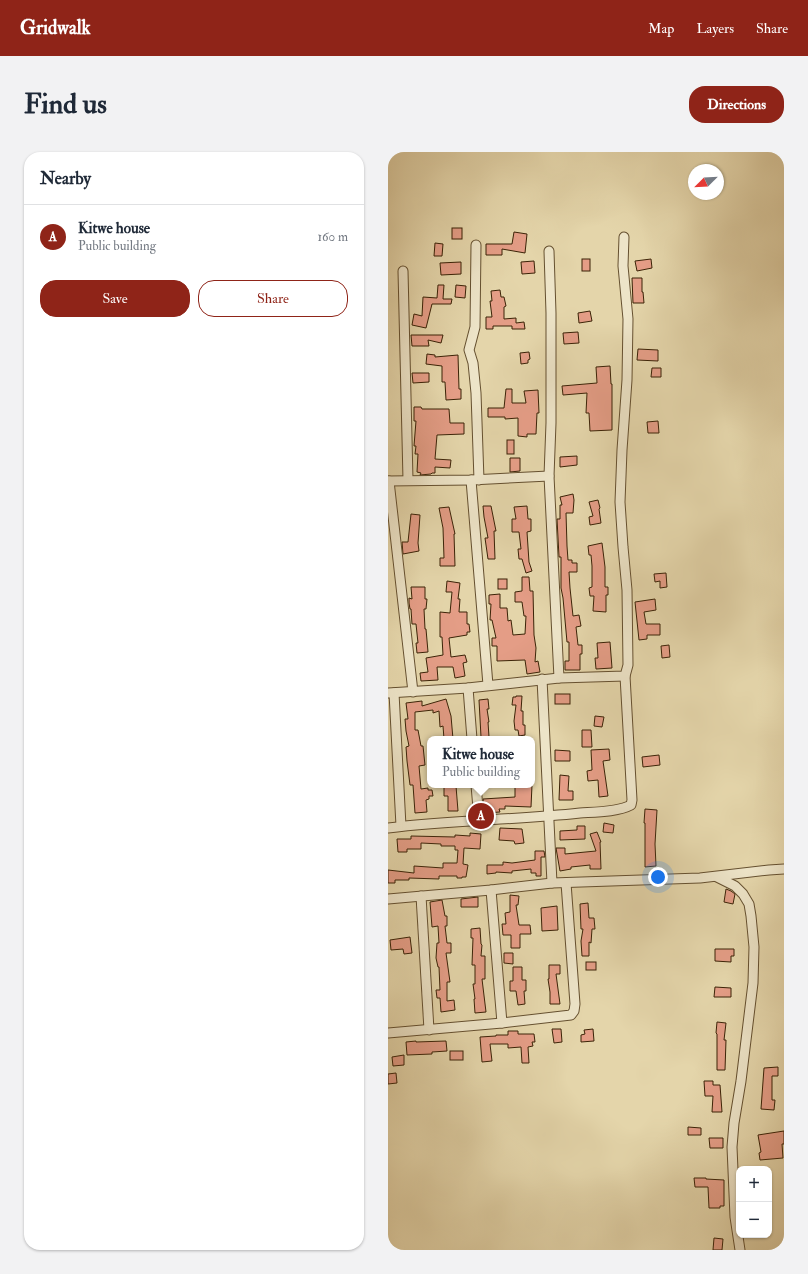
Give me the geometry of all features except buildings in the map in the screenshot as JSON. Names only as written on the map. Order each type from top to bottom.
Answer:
[{"type":"street","points":[[388,828],[479,820],[549,816],[619,809],[631,805],[632,800],[625,676],[628,665],[628,590],[620,502],[627,380],[628,319],[623,266],[624,237]]},
{"type":"street","points":[[476,245],[475,327],[468,350],[473,363],[476,393],[475,480],[488,685]]},
{"type":"street","points":[[549,251],[551,313],[551,423],[549,476],[559,678]]},
{"type":"street","points":[[403,271],[408,480]]},
{"type":"street","points":[[413,692],[388,481],[475,480],[549,476]]},
{"type":"street","points":[[401,826],[391,693],[468,688],[542,679],[625,676]]},
{"type":"street","points":[[542,679],[552,883]]},
{"type":"street","points":[[468,688],[472,736]]},
{"type":"street","points":[[476,788],[479,820]]},
{"type":"street","points":[[388,899],[552,883],[717,877],[762,871],[784,870]]},
{"type":"street","points":[[717,877],[735,886],[743,894],[749,904],[754,947],[753,983],[732,1147],[735,1217],[740,1250]]},
{"type":"street","points":[[388,1033],[502,1024],[571,1014],[574,1011],[575,1004],[566,883]]},
{"type":"street","points":[[491,890],[502,1024]]},
{"type":"street","points":[[421,896],[429,1030]]},
{"type":"place","name":"Kitwe house","points":[[481,816]]}]
